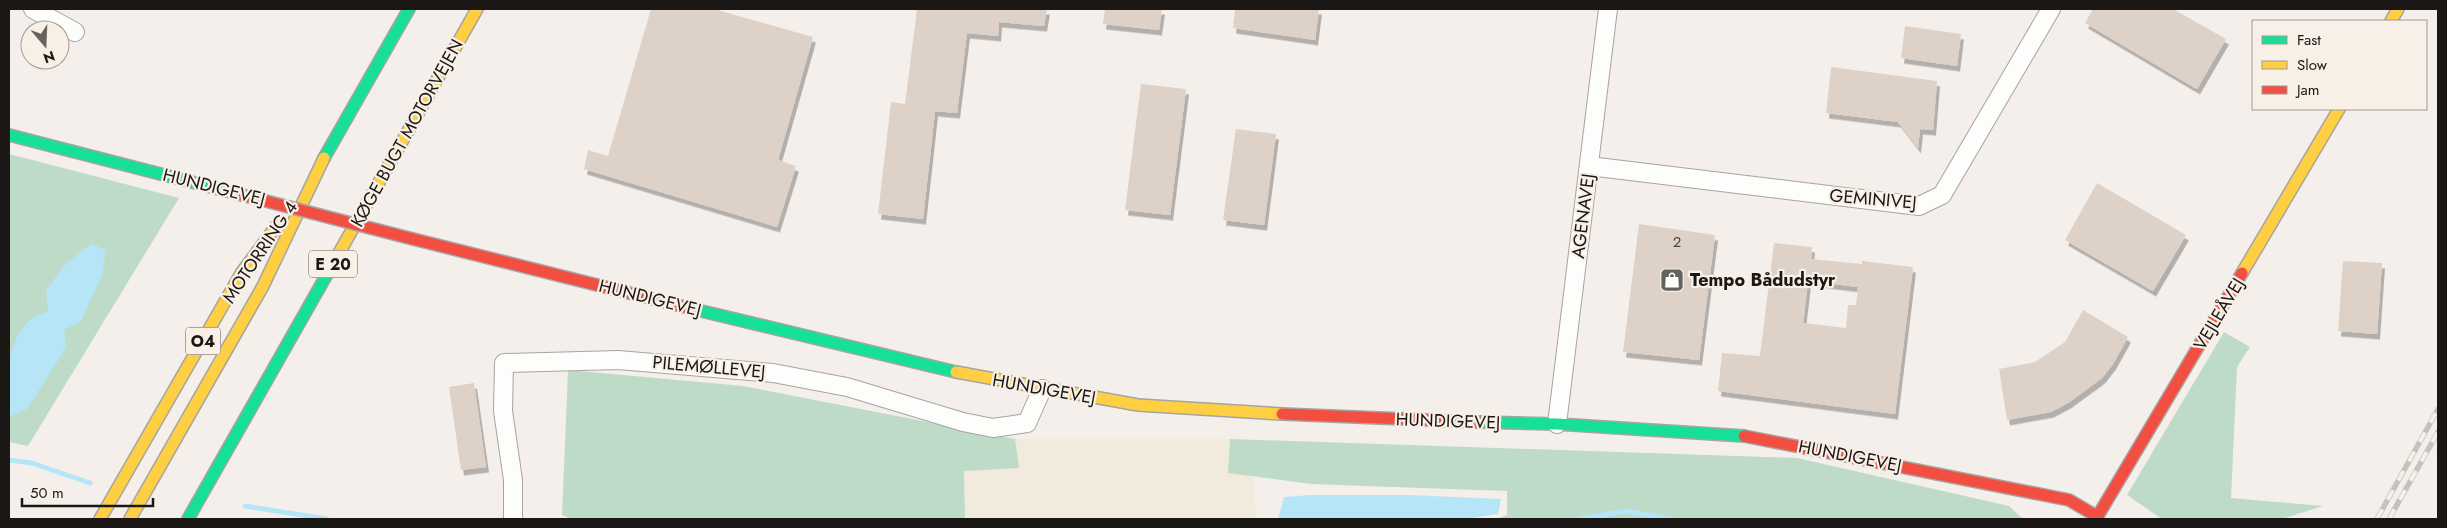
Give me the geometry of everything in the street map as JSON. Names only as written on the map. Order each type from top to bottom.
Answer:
[{"type":"main road","points":[[130,519],[263,286],[318,169],[409,9]]},
{"type":"main road","name":"KØGE BUGT MOTORVEJEN","points":[[188,519],[477,9]]},
{"type":"main road","points":[[2391,20],[2398,9]]},
{"type":"main road","name":"VEJLEÅVEJ","points":[[2097,518],[2338,110]]},
{"type":"main road","name":"HUNDIGEVEJ","points":[[9,135],[413,239],[923,366],[1042,389],[1138,404],[1346,418],[1557,424],[1756,437],[2069,500],[2097,518]]},
{"type":"main road","name":"MOTORRING 4","points":[[100,519],[242,272],[318,169]]},
{"type":"street","points":[[33,9],[75,32]]},
{"type":"street","name":"AGENAVEJ","points":[[1557,424],[1608,9]]},
{"type":"street","name":"GEMINIVEJ","points":[[1589,166],[1919,206],[1942,195],[2051,9]]},
{"type":"street","name":"PILEMØLLEVEJ","points":[[512,519],[513,480],[503,411],[504,363],[618,360],[773,373],[847,387],[963,422],[993,428],[1027,423],[1042,389]]},
{"type":"shaded area","points":[[1015,439],[1230,439],[1228,472],[1253,476],[1256,519],[965,519],[964,470],[1019,468]]},
{"type":"green space","points":[[9,154],[179,198],[28,446],[9,442]]},
{"type":"green space","points":[[2224,332],[2250,347],[2237,367],[2231,498],[2323,506],[2282,519],[2162,519],[2127,495]]},
{"type":"green space","points":[[568,370],[743,386],[1015,439],[1019,468],[964,471],[965,519],[571,519],[562,515]]},
{"type":"green space","points":[[1230,439],[1797,458],[2009,506],[2023,519],[1496,519],[1507,515],[1507,491],[1311,484],[1228,473]]},
{"type":"water","points":[[91,244],[106,250],[102,276],[81,321],[64,330],[66,348],[27,409],[9,417],[9,366],[15,341],[21,330],[30,320],[48,311],[46,291],[64,265]]},
{"type":"water","points":[[1310,495],[1408,495],[1501,499],[1498,514],[1465,519],[1278,519],[1284,497]]},
{"type":"building","points":[[651,9],[714,9],[813,37],[778,160],[796,166],[777,227],[584,169],[588,150],[608,156]]},
{"type":"building","points":[[917,9],[1047,9],[1044,26],[999,22],[998,36],[967,33],[957,113],[935,111],[923,219],[878,214],[891,102],[905,104]]},
{"type":"building","points":[[1105,9],[1162,9],[1159,30],[1103,24]]},
{"type":"building","points":[[1235,9],[1319,9],[1315,40],[1233,28]]},
{"type":"building","points":[[2093,9],[2173,9],[2226,39],[2197,89],[2085,23]]},
{"type":"building","points":[[1905,26],[1961,34],[1957,66],[1901,58]]},
{"type":"building","points":[[1831,67],[1937,81],[1933,130],[1920,129],[1918,148],[1898,122],[1826,113]]},
{"type":"building","points":[[1141,84],[1186,89],[1170,215],[1125,210]]},
{"type":"building","points":[[1236,129],[1276,134],[1264,225],[1223,220]]},
{"type":"building","points":[[2097,183],[2186,235],[2153,291],[2065,240]]},
{"type":"building","points":[[1639,224],[1715,235],[1699,360],[1623,352]]},
{"type":"building","points":[[1774,243],[1812,247],[1811,259],[1862,264],[1862,261],[1913,267],[1895,414],[1718,391],[1722,353],[1760,356]],"holes":[[[1808,281],[1858,287],[1856,305],[1848,305],[1846,328],[1803,323]]]},
{"type":"building","points":[[2343,261],[2382,263],[2377,334],[2338,331]]},
{"type":"building","points":[[2083,310],[2128,337],[2113,364],[2102,378],[2068,403],[2051,412],[2007,420],[1999,369],[2035,362],[2065,342]]},
{"type":"building","points":[[474,383],[486,467],[461,470],[449,387]]},
{"type":"waterway","points":[[9,460],[32,463],[90,483]]},
{"type":"waterway","points":[[245,506],[327,519]]},
{"type":"waterway","points":[[1579,519],[1627,511],[1670,519]]},
{"type":"railway","points":[[2377,519],[2438,409]]},
{"type":"railway","points":[[2389,519],[2438,432]]},
{"type":"traffic: fast","points":[[324,158],[409,9]]},
{"type":"traffic: fast","points":[[9,135],[242,195]]},
{"type":"traffic: fast","points":[[188,519],[330,269]]},
{"type":"traffic: fast","points":[[693,309],[956,372]]},
{"type":"traffic: fast","points":[[1478,422],[1557,424],[1744,436]]},
{"type":"traffic: slow","points":[[330,269],[477,9]]},
{"type":"traffic: slow","points":[[2392,20],[2398,9]]},
{"type":"traffic: slow","points":[[2242,273],[2338,110]]},
{"type":"traffic: slow","points":[[130,519],[263,286],[324,158]]},
{"type":"traffic: slow","points":[[100,519],[242,272],[280,221]]},
{"type":"traffic: slow","points":[[956,372],[1138,405],[1282,414]]},
{"type":"traffic: jam","points":[[242,195],[413,239]]},
{"type":"traffic: jam","points":[[413,239],[693,309]]},
{"type":"traffic: jam","points":[[2096,519],[2242,273]]},
{"type":"traffic: jam","points":[[1282,414],[1478,422]]},
{"type":"traffic: jam","points":[[1744,436],[2069,500],[2098,517]]},
{"type":"place","name":"Tempo Bådudstyr","points":[[1672,280]]}]
